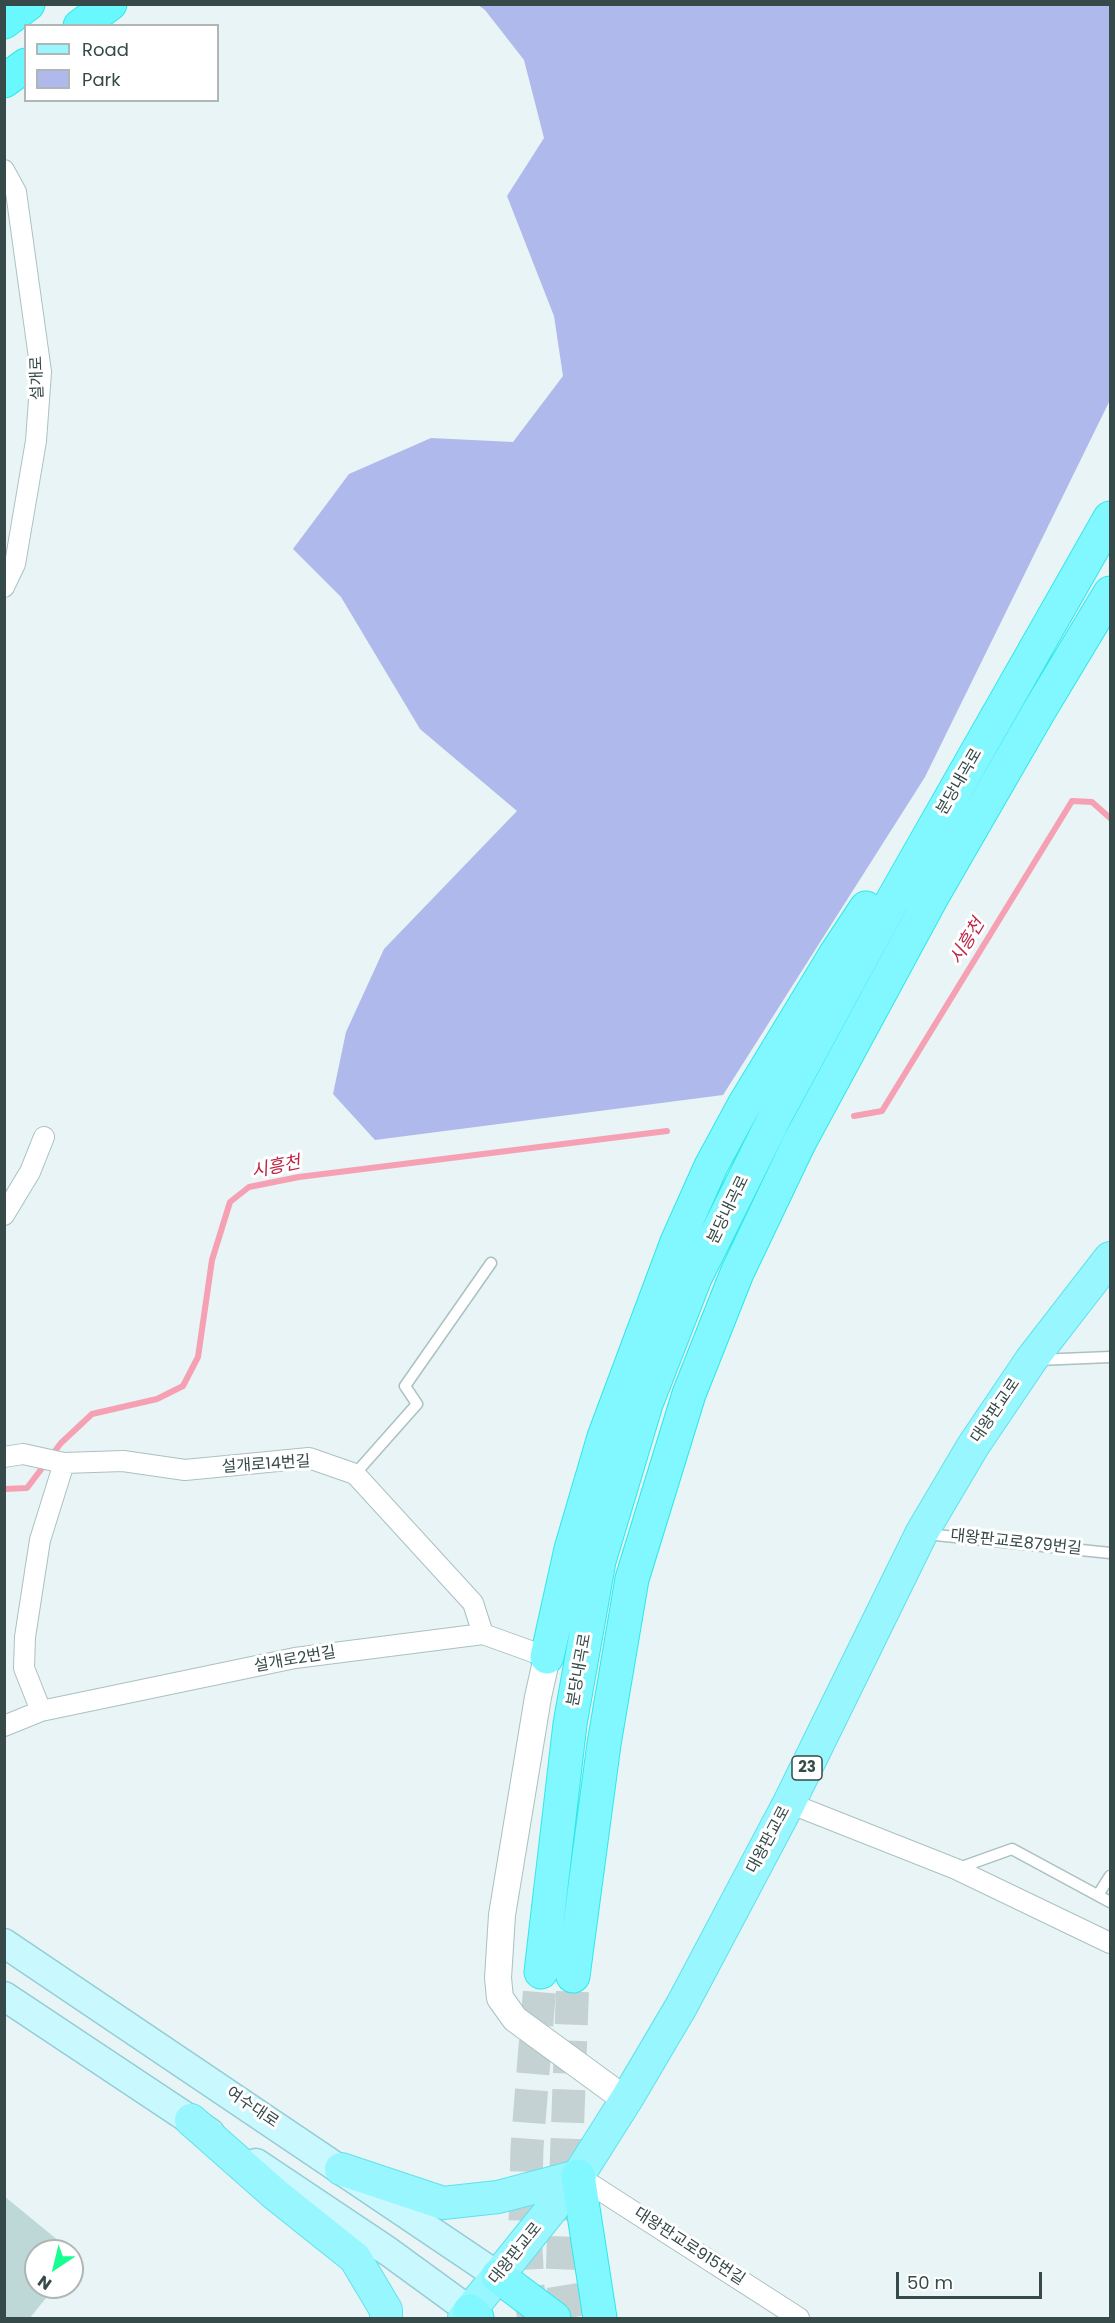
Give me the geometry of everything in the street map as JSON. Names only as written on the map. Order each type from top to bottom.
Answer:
[{"type":"highway","points":[[4,22],[28,4]]},
{"type":"highway","points":[[83,24],[110,4]]},
{"type":"highway","points":[[4,81],[24,66]]},
{"type":"highway","name":"분당내곡로","points":[[541,1972],[570,1724],[599,1561],[646,1404],[695,1278],[778,1111],[916,859],[1110,518]]},
{"type":"highway","name":"분당내곡로","points":[[573,1976],[604,1744],[632,1579],[689,1394],[736,1273],[803,1136],[933,895],[1110,593]]},
{"type":"highway","points":[[547,1657],[571,1549],[604,1437],[677,1242],[711,1166],[744,1105],[853,927],[866,909],[916,859]]},
{"type":"highway","points":[[578,2176],[600,2319]]},
{"type":"highway","points":[[498,2276],[554,2319]]},
{"type":"main road","name":"대왕판교로","points":[[470,2316],[498,2276],[578,2176],[626,2100],[682,2005],[789,1803],[921,1534],[973,1446],[1031,1360],[1110,1258]]},
{"type":"main road","name":"여수대로","points":[[4,1943],[498,2276]]},
{"type":"main road","points":[[4,1996],[389,2252],[470,2316]]},
{"type":"main road","points":[[191,2120],[276,2195],[355,2258],[386,2310],[386,2319]]},
{"type":"main road","points":[[341,2169],[443,2203],[498,2197],[578,2176]]},
{"type":"street","name":"설개로","points":[[4,170],[16,192],[41,372],[36,441],[12,534],[15,564],[4,587]]},
{"type":"street","points":[[4,1215],[30,1172],[44,1137]]},
{"type":"street","name":"설개로14번길","points":[[4,1457],[23,1454],[63,1463],[123,1461],[185,1470],[309,1458],[355,1474],[473,1603],[483,1634]]},
{"type":"street","points":[[41,1712],[24,1668],[25,1638],[40,1540],[63,1463]]},
{"type":"street","name":"설개로2번길","points":[[4,1726],[41,1712],[295,1658],[483,1634],[547,1657]]},
{"type":"street","points":[[547,1657],[538,1697],[502,1915],[498,1978],[500,1998],[514,2019],[626,2100]]},
{"type":"street","points":[[789,1803],[956,1869],[1110,1942]]},
{"type":"street","name":"대왕판교로915번길","points":[[578,2176],[799,2319]]},
{"type":"lane","points":[[355,1474],[417,1404],[405,1386],[491,1263]]},
{"type":"lane","points":[[1031,1360],[1110,1357]]},
{"type":"lane","name":"대왕판교로879번길","points":[[921,1534],[1110,1553]]},
{"type":"lane","points":[[956,1869],[1012,1849],[1110,1902]]},
{"type":"lane","points":[[1098,1895],[1110,1876]]},
{"type":"green space","points":[[478,5],[1110,5],[1110,400],[925,777],[723,1095],[375,1140],[333,1094],[346,1032],[384,949],[517,811],[420,729],[341,597],[293,549],[349,474],[431,438],[513,442],[563,376],[554,316],[507,196],[544,138],[524,60],[485,10]]},
{"type":"building","points":[[4,2196],[56,2239],[24,2239],[24,2299],[45,2299],[29,2319],[4,2319]]},
{"type":"waterway","name":"시흥천","points":[[854,1116],[882,1111],[1072,801],[1092,802],[1110,818]]},
{"type":"waterway","name":"시흥천","points":[[4,1489],[27,1488],[61,1443],[92,1414],[157,1399],[183,1386],[198,1357],[212,1260],[230,1202],[249,1187],[299,1177],[667,1131]]},
{"type":"tunnel","points":[[534,2318],[528,2288],[525,2228],[527,2147],[541,1972]]},
{"type":"tunnel","points":[[568,2318],[562,2279],[573,1976]]}]
